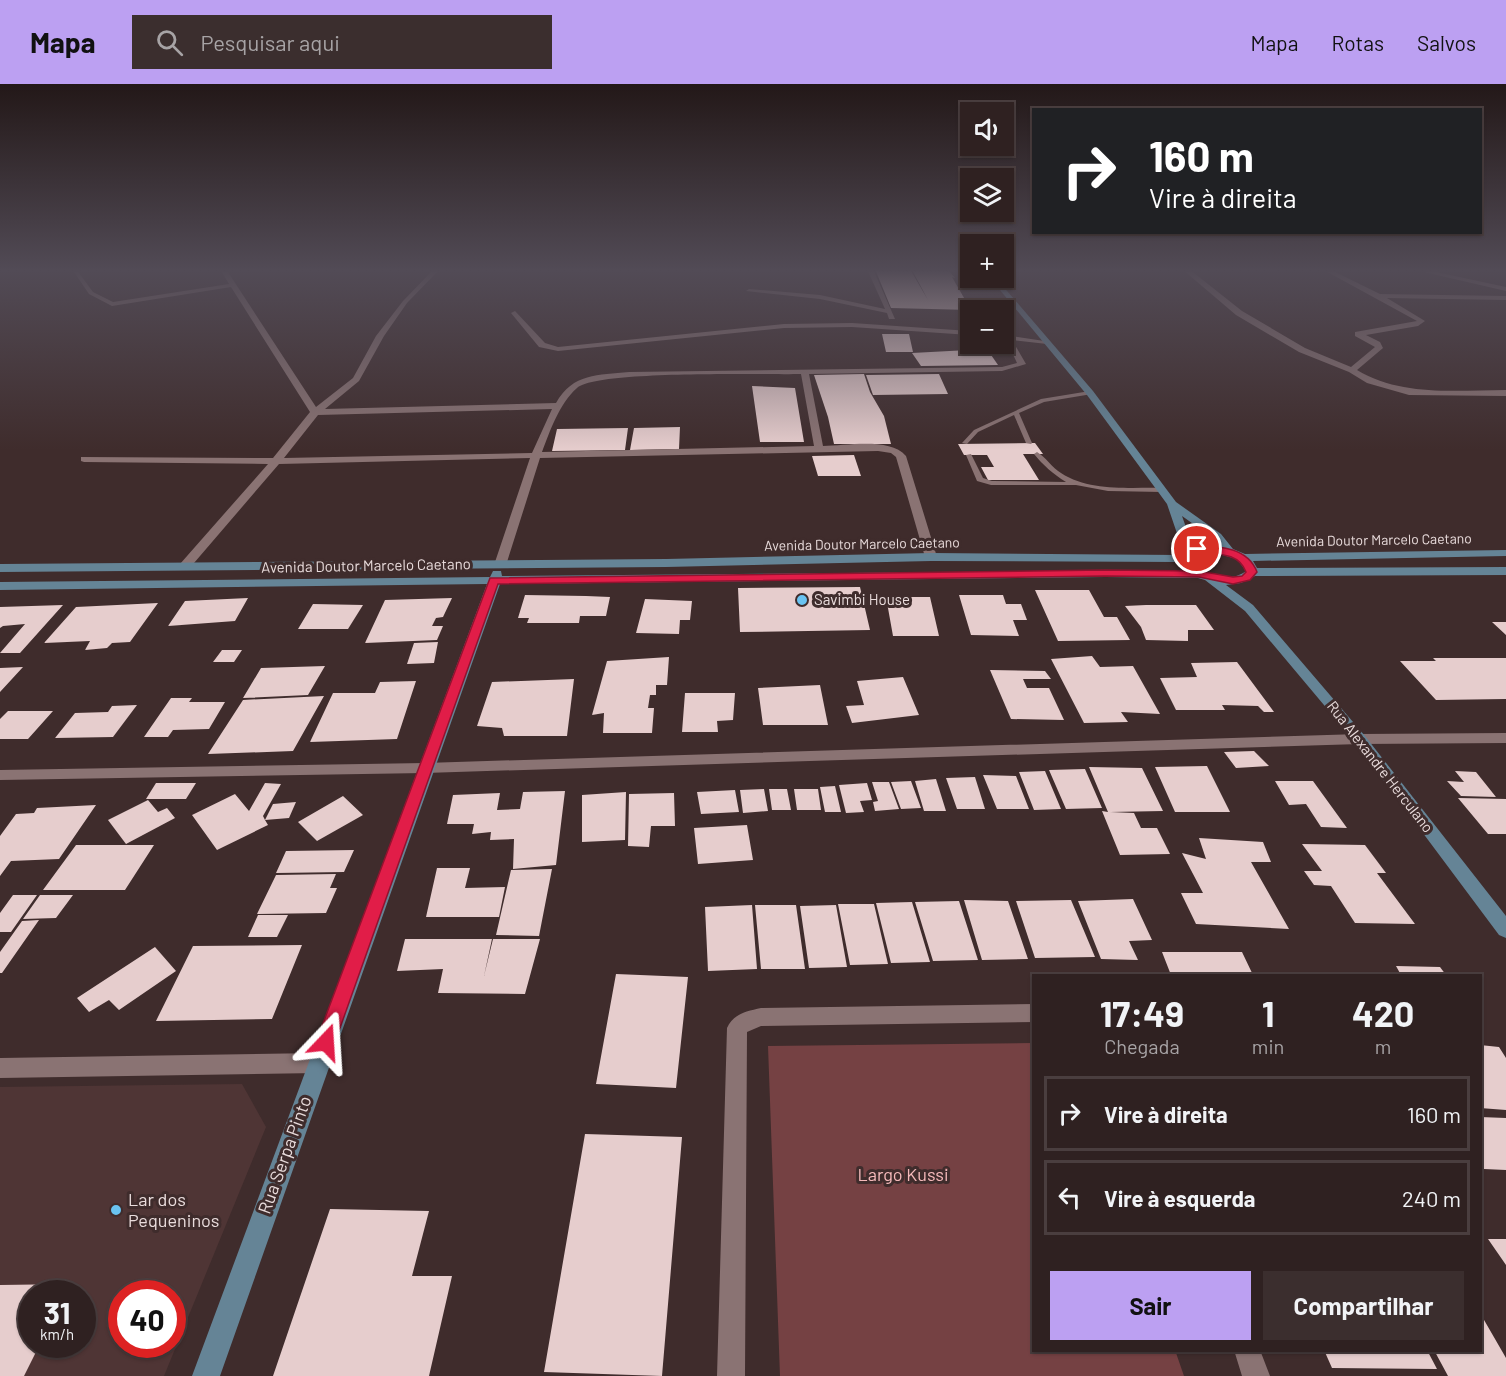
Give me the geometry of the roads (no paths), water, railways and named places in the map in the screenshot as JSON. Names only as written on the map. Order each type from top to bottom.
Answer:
[{"type":"street","points":[[262,329],[315,411]]},
{"type":"street","points":[[184,567],[315,411],[338,396],[356,379],[385,329]]},
{"type":"street","points":[[529,329],[542,345],[558,350],[753,329]]},
{"type":"street","points":[[915,329],[960,332]]},
{"type":"street","points":[[1036,329],[1090,393],[1172,504],[1217,536],[1236,555],[1248,562],[1250,588]]},
{"type":"street","points":[[1267,329],[1302,350],[1352,370],[1370,381],[1409,392],[1506,393]]},
{"type":"street","points":[[1352,370],[1379,348],[1377,344],[1358,334],[1386,329]]},
{"type":"street","points":[[1014,338],[1047,342]]},
{"type":"street","points":[[497,572],[536,455],[558,406],[576,385],[610,376],[1002,369],[1022,364],[1014,351]]},
{"type":"street","points":[[805,373],[819,450]]},
{"type":"street","points":[[315,411],[558,406]]},
{"type":"street","points":[[84,459],[276,460],[878,448],[894,450],[901,456],[931,557]]},
{"type":"street","points":[[1172,504],[1190,568],[1203,576]]},
{"type":"street","name":"Avenida Doutor Marcelo Caetano","points":[[0,586],[497,572],[666,563],[931,557],[1187,555],[1208,548],[1236,555],[1506,553]]},
{"type":"street","name":"Avenida Doutor Marcelo Caetano","points":[[0,568],[184,567],[497,572],[1105,573],[1203,576],[1233,581],[1250,588],[1506,571]]},
{"type":"street","name":"Rua Serpa Pinto","points":[[206,1376],[497,572]]},
{"type":"street","name":"Rua Alexandre Herculano","points":[[1203,576],[1250,588],[1360,739],[1506,930]]},
{"type":"street","points":[[0,775],[425,768],[1360,739],[1506,738]]},
{"type":"street","points":[[730,1376],[737,1028],[747,1020],[762,1017],[1032,1012]]},
{"type":"street","points":[[0,1068],[318,1063]]},
{"type":"street","points":[[1248,1352],[1256,1376]]},
{"type":"lane","points":[[965,443],[976,431],[1043,400],[1090,393]]},
{"type":"lane","points":[[1016,412],[1029,443]]},
{"type":"lane","points":[[1037,454],[1058,474],[1077,484]]},
{"type":"lane","points":[[969,455],[980,479],[991,483],[1077,484],[1110,489],[1162,490]]},
{"type":"place","name":"Savimbi House","points":[[802,600]]},
{"type":"place","name":"Lar dos Pequeninos","points":[[116,1210]]},
{"type":"park label","name":"Largo Kussi","points":[[903,1175]]}]
